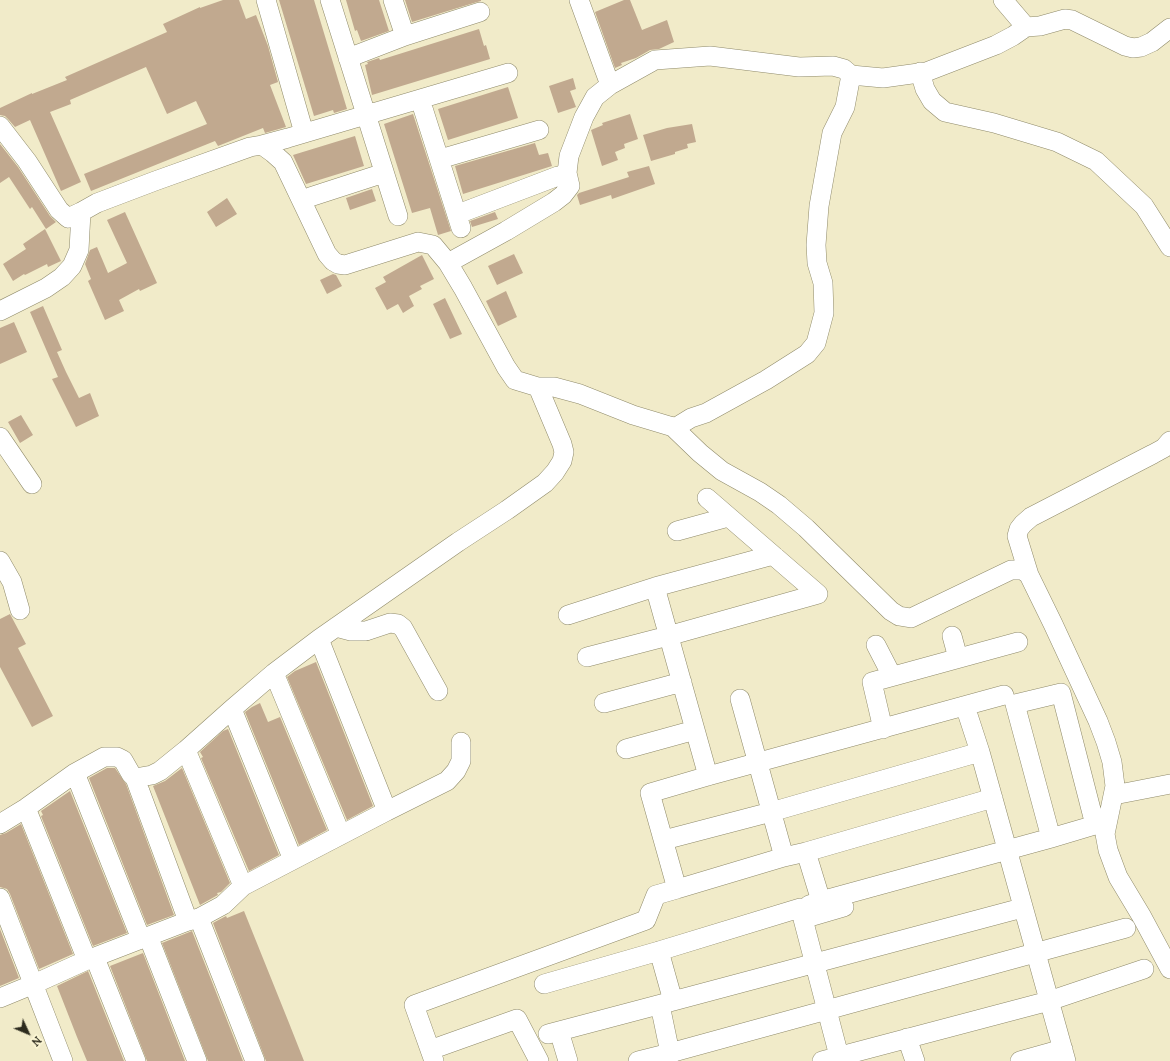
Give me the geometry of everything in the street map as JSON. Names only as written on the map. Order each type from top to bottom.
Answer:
[{"type":"street","points":[[266,0],[304,133]]},
{"type":"street","points":[[330,0],[398,216]]},
{"type":"street","points":[[393,0],[404,36]]},
{"type":"street","points":[[1004,0],[1026,27]]},
{"type":"street","points":[[581,1],[610,85]]},
{"type":"street","points":[[348,58],[404,36],[480,12]]},
{"type":"street","points":[[448,263],[506,231],[563,195],[570,186],[566,173],[568,161],[584,117],[595,97],[610,85],[655,60],[710,56],[798,67],[833,66],[844,69],[851,75],[883,78],[926,72],[996,45],[1014,36],[1026,27],[1040,26],[1065,19],[1072,20],[1125,46],[1134,48],[1141,47],[1152,42],[1170,28]]},
{"type":"street","points":[[920,72],[925,89],[932,101],[946,112],[994,123],[1057,142],[1096,161],[1144,206],[1170,247]]},
{"type":"street","points":[[0,126],[60,210],[68,218],[97,203],[250,147],[304,133],[508,73]]},
{"type":"street","points":[[673,427],[678,426],[691,418],[706,413],[766,380],[807,354],[816,343],[824,313],[823,283],[817,263],[816,245],[819,206],[832,133],[845,107],[851,75]]},
{"type":"street","points":[[420,99],[459,221],[558,176]]},
{"type":"street","points":[[440,160],[539,130]]},
{"type":"street","points":[[262,145],[283,162],[327,254],[338,264],[346,265],[418,242],[433,245],[448,263],[515,380],[538,387],[554,388],[580,394],[633,415],[673,427],[700,453],[722,471],[755,489],[779,505],[816,538],[891,611],[899,616],[911,618],[1011,570],[1023,570],[1029,575]]},
{"type":"street","points":[[310,197],[384,173]]},
{"type":"street","points":[[0,311],[46,288],[62,277],[72,266],[79,250],[81,212]]},
{"type":"street","points":[[135,778],[152,775],[160,771],[274,673],[319,639],[545,483],[562,461],[564,452],[538,387]]},
{"type":"street","points":[[0,437],[32,484]]},
{"type":"street","points":[[1170,442],[1164,448],[1031,518],[1019,529],[1017,536],[1029,575],[1053,624],[1103,735],[1112,762],[1115,777],[1114,796],[1105,834],[1110,858],[1118,877],[1142,917],[1170,969]]},
{"type":"street","points":[[587,657],[818,594],[707,498]]},
{"type":"street","points":[[677,531],[728,517]]},
{"type":"street","points":[[568,615],[655,587],[773,555]]},
{"type":"street","points":[[0,562],[12,582],[20,610]]},
{"type":"street","points":[[655,587],[708,776]]},
{"type":"street","points":[[336,627],[351,631],[366,631],[390,623],[398,624],[403,628],[438,691]]},
{"type":"street","points":[[952,636],[958,658]]},
{"type":"street","points":[[319,639],[387,810]]},
{"type":"street","points":[[883,729],[872,682],[1018,642]]},
{"type":"street","points":[[876,645],[892,676]]},
{"type":"street","points":[[274,673],[341,835]]},
{"type":"street","points":[[604,703],[682,682]]},
{"type":"street","points":[[544,984],[1008,855],[1051,838],[1095,825],[1061,693],[1016,704],[1051,838]]},
{"type":"street","points":[[677,889],[650,793],[1004,695]]},
{"type":"street","points":[[740,699],[784,857]]},
{"type":"street","points":[[965,706],[980,752],[1022,908],[1037,954],[1064,1055],[1020,1061]]},
{"type":"street","points":[[232,708],[293,860]]},
{"type":"street","points":[[626,749],[695,730]]},
{"type":"street","points":[[0,998],[91,959],[194,919],[223,905],[242,886],[387,810],[447,781],[456,772],[461,761],[461,742]]},
{"type":"street","points":[[186,750],[242,886]]},
{"type":"street","points":[[664,840],[771,812],[980,752]]},
{"type":"street","points":[[0,824],[26,808],[75,773],[104,757],[112,756],[123,760],[135,778],[255,1061]]},
{"type":"street","points":[[75,773],[197,1061]]},
{"type":"street","points":[[1114,796],[1170,784]]},
{"type":"street","points":[[539,1061],[517,1019],[432,1055],[414,1005],[646,920],[656,895],[993,798]]},
{"type":"street","points":[[26,808],[136,1061]]},
{"type":"street","points":[[801,913],[820,901],[1008,855],[1105,834]]},
{"type":"street","points":[[806,852],[820,901]]},
{"type":"street","points":[[0,898],[63,1061]]},
{"type":"street","points":[[568,1061],[554,1033],[1022,908]]},
{"type":"street","points":[[801,913],[827,1011],[832,1059],[860,1056],[907,1038],[1049,1001],[1144,969]]},
{"type":"street","points":[[638,1061],[669,1057],[827,1011],[1037,954],[1126,928]]},
{"type":"street","points":[[659,951],[667,1003],[669,1057]]},
{"type":"street","points":[[907,1038],[915,1061]]},
{"type":"building","points":[[223,0],[239,0],[246,19],[256,15],[268,46],[278,82],[270,85],[286,127],[265,133],[263,128],[218,146],[215,141],[91,191],[84,174],[207,124],[196,101],[167,114],[146,67],[70,100],[71,104],[50,112],[81,182],[61,191],[30,120],[15,127],[5,116],[0,115],[0,108],[32,93],[67,80],[65,77],[167,32],[163,24],[200,7]]},
{"type":"building","points":[[279,0],[314,0],[347,109],[334,113],[333,110],[314,116]]},
{"type":"building","points":[[346,0],[379,0],[389,31],[361,41],[357,30],[355,31]]},
{"type":"building","points":[[405,0],[481,0],[481,1],[412,22]]},
{"type":"building","points":[[624,0],[630,0],[642,30],[667,20],[674,42],[659,49],[650,50],[636,58],[621,63],[622,65],[615,68],[595,12]]},
{"type":"building","points":[[479,29],[490,59],[372,95],[365,65],[368,64],[367,62],[379,58],[380,60]]},
{"type":"building","points":[[573,78],[576,89],[570,91],[576,107],[558,113],[549,86]]},
{"type":"building","points":[[508,87],[518,118],[448,140],[438,109]]},
{"type":"building","points":[[413,114],[451,231],[438,235],[430,208],[412,213],[384,124]]},
{"type":"building","points":[[630,114],[638,139],[624,144],[625,148],[615,152],[618,160],[602,166],[591,130],[603,125],[602,123]]},
{"type":"building","points":[[692,124],[696,142],[687,144],[688,148],[675,152],[675,154],[651,161],[643,135],[667,128]]},
{"type":"building","points":[[355,136],[364,166],[306,184],[293,155]]},
{"type":"building","points":[[535,143],[539,155],[548,153],[552,166],[463,194],[455,166]]},
{"type":"building","points":[[0,144],[18,167],[50,216],[56,222],[46,229],[32,207],[30,209],[9,177],[0,183]]},
{"type":"building","points":[[649,166],[655,184],[612,199],[611,195],[580,205],[577,195],[579,193],[629,177],[627,172]]},
{"type":"building","points":[[372,189],[376,201],[350,210],[346,198]]},
{"type":"building","points":[[227,198],[237,214],[216,227],[207,212]]},
{"type":"building","points":[[125,212],[157,283],[140,291],[139,289],[119,300],[124,311],[105,320],[88,281],[91,279],[85,264],[90,250],[97,247],[108,273],[127,263],[107,220]]},
{"type":"building","points":[[495,212],[498,219],[472,227],[470,221]]},
{"type":"building","points":[[45,229],[61,261],[48,267],[47,264],[25,275],[24,274],[13,281],[3,264],[26,249],[23,244]]},
{"type":"building","points":[[514,254],[523,273],[497,285],[488,266]]},
{"type":"building","points":[[422,255],[434,279],[420,286],[422,289],[409,296],[414,306],[403,313],[398,304],[387,310],[375,288],[386,282],[383,277]]},
{"type":"building","points":[[333,274],[336,275],[342,286],[327,294],[320,280]]},
{"type":"building","points":[[506,291],[517,317],[498,326],[486,301]]},
{"type":"building","points":[[445,298],[462,334],[450,339],[433,304]]},
{"type":"building","points":[[43,306],[62,350],[57,352],[79,398],[90,393],[99,416],[76,427],[52,379],[58,377],[30,312]]},
{"type":"building","points":[[14,322],[27,352],[0,364],[0,328]]},
{"type":"building","points":[[21,415],[33,435],[20,443],[8,422]]},
{"type":"building","points":[[10,614],[26,644],[18,648],[53,716],[32,727],[0,667],[0,619]]},
{"type":"building","points":[[316,662],[373,806],[347,820],[287,677],[295,671]]},
{"type":"building","points":[[260,703],[268,722],[280,717],[327,830],[299,845],[245,712]]},
{"type":"building","points":[[228,729],[279,855],[249,871],[201,758],[203,757],[200,752],[223,731]]},
{"type":"building","points":[[107,768],[115,768],[126,784],[174,915],[147,925],[89,778]]},
{"type":"building","points":[[182,768],[230,883],[221,892],[217,893],[218,895],[200,905],[153,786],[165,781]]},
{"type":"building","points":[[70,791],[127,933],[93,946],[41,816],[43,815],[41,811]]},
{"type":"building","points":[[21,824],[73,954],[39,969],[10,894],[7,889],[0,887],[0,835]]},
{"type":"building","points":[[244,911],[304,1061],[266,1061],[213,923],[226,916],[227,918]]},
{"type":"building","points":[[0,929],[19,978],[0,986]]},
{"type":"building","points":[[192,931],[243,1061],[208,1061],[162,943]]},
{"type":"building","points":[[143,953],[185,1061],[147,1061],[110,966]]},
{"type":"building","points":[[88,971],[124,1061],[87,1061],[77,1037],[57,986]]}]
